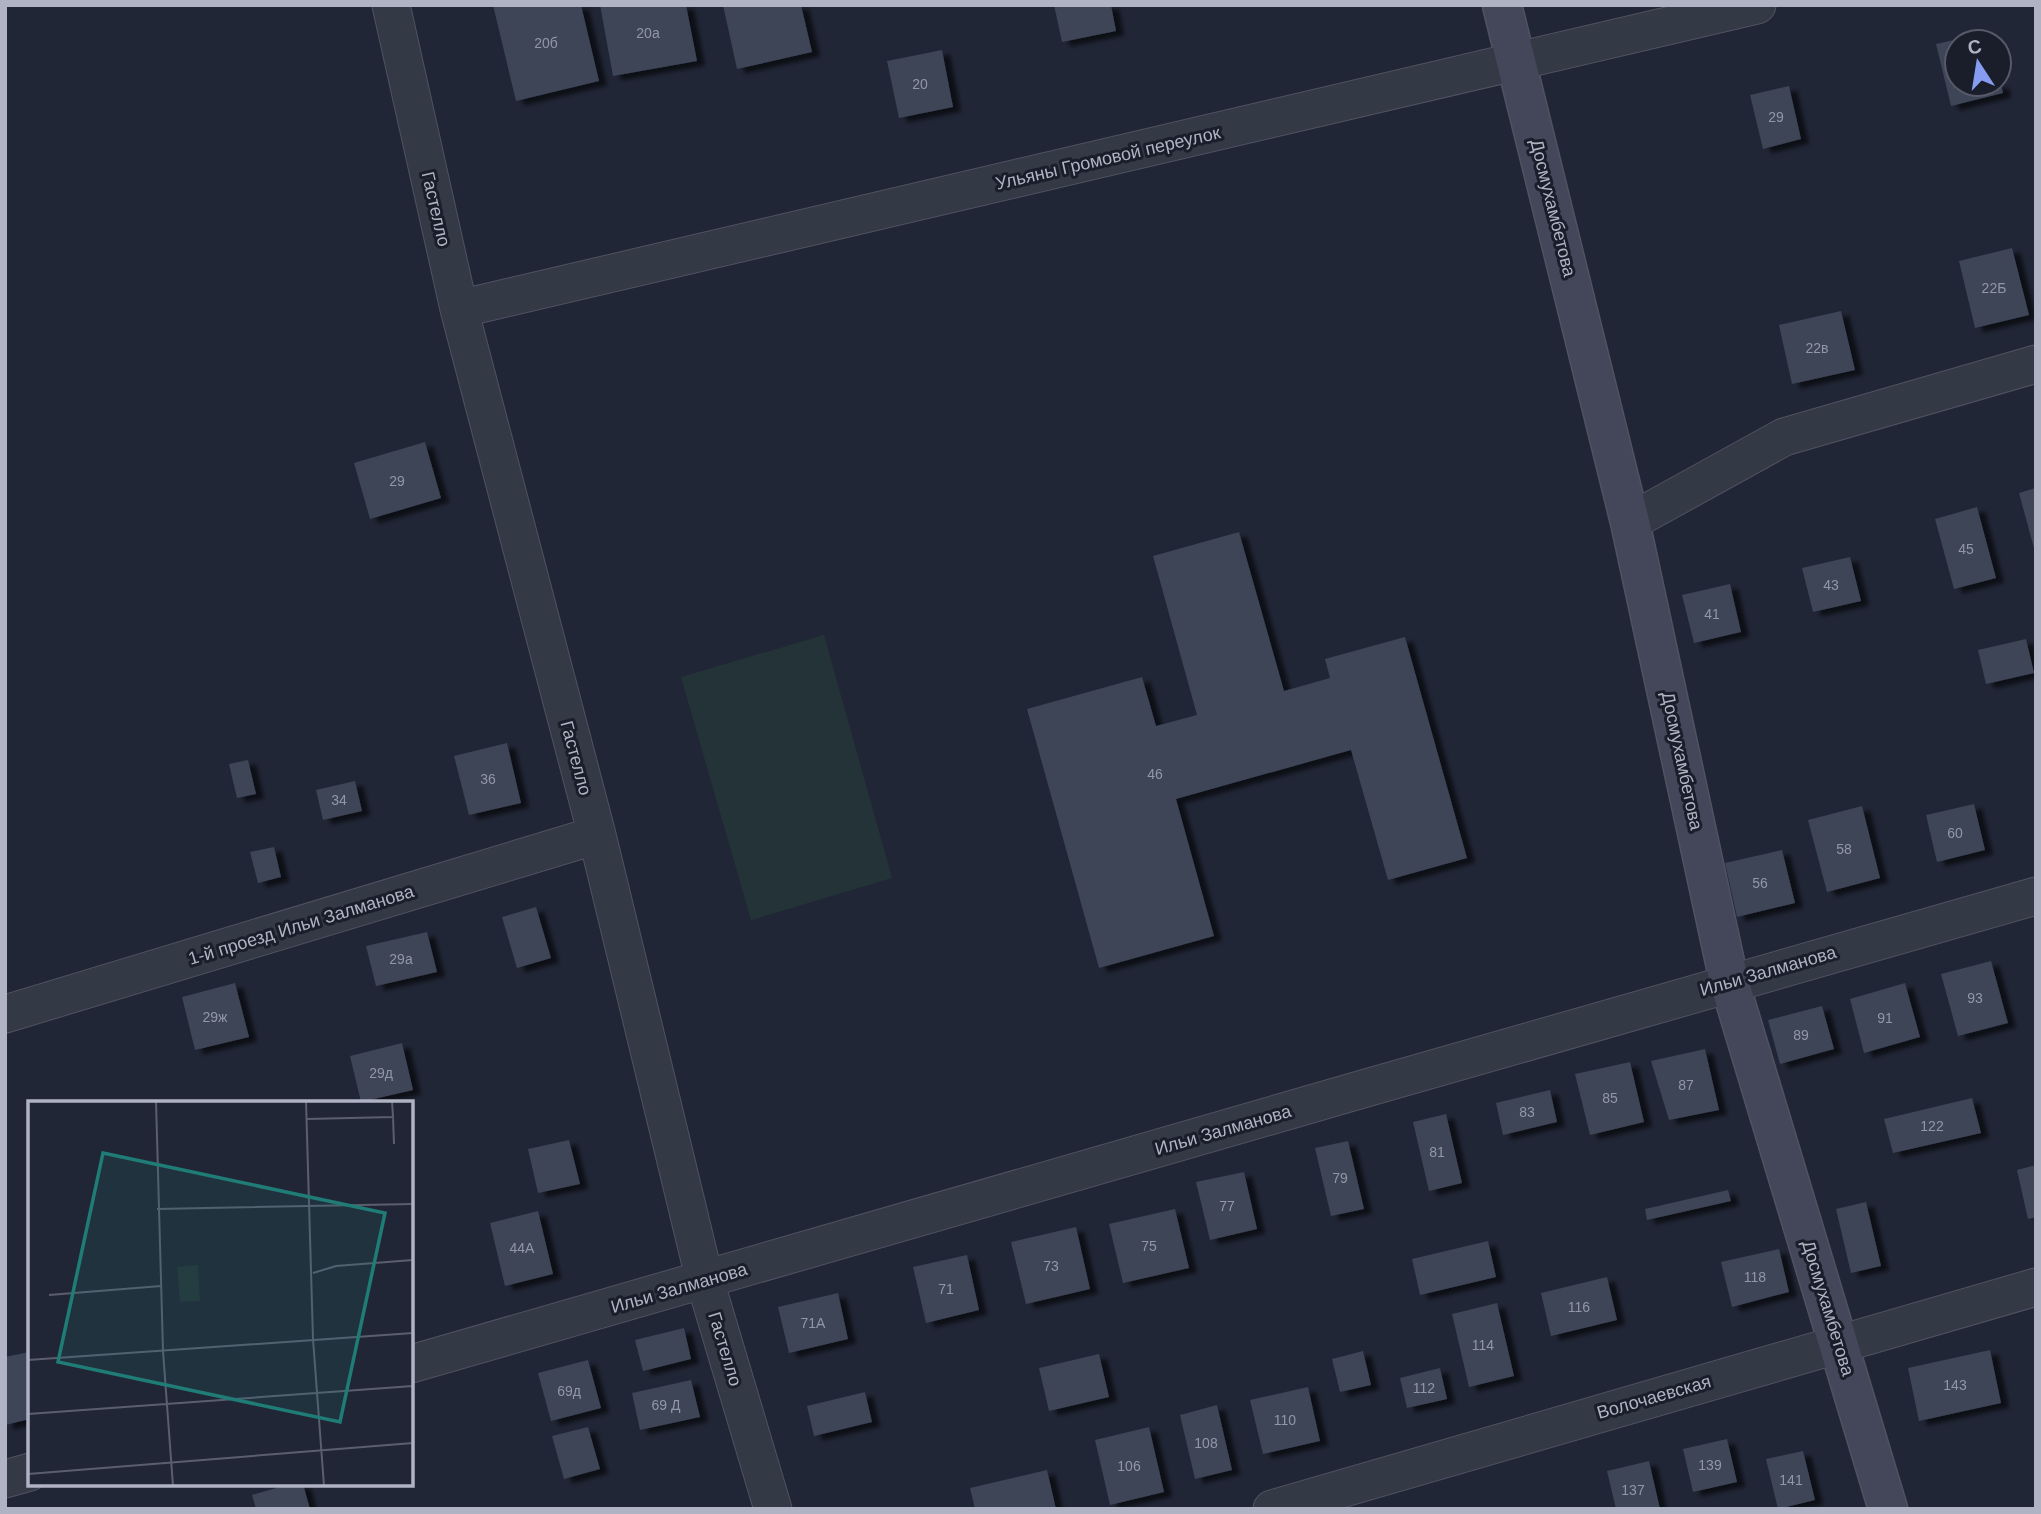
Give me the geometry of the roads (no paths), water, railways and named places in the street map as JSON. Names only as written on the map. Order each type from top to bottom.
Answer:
[{"type":"street","name":"Гастелло","points":[[391,5],[459,309],[597,835],[705,1281],[773,1509]]},
{"type":"street","name":"Досмухамбетова","points":[[1502,5],[1630,522],[1730,981],[1888,1509]]},
{"type":"street","name":"Ульяны Громовой переулок","points":[[459,309],[1757,5]]},
{"type":"street","points":[[1630,522],[1784,437],[2036,364]]},
{"type":"street","name":"1-й проезд Ильи Залманова","points":[[5,1014],[597,835]]},
{"type":"street","name":"Ильи Залманова","points":[[413,1363],[705,1281],[1730,981],[2036,895]]},
{"type":"street","name":"Волочаевская","points":[[1272,1509],[2036,1287]]},
{"type":"street","points":[[5,1479],[28,1473]]}]
